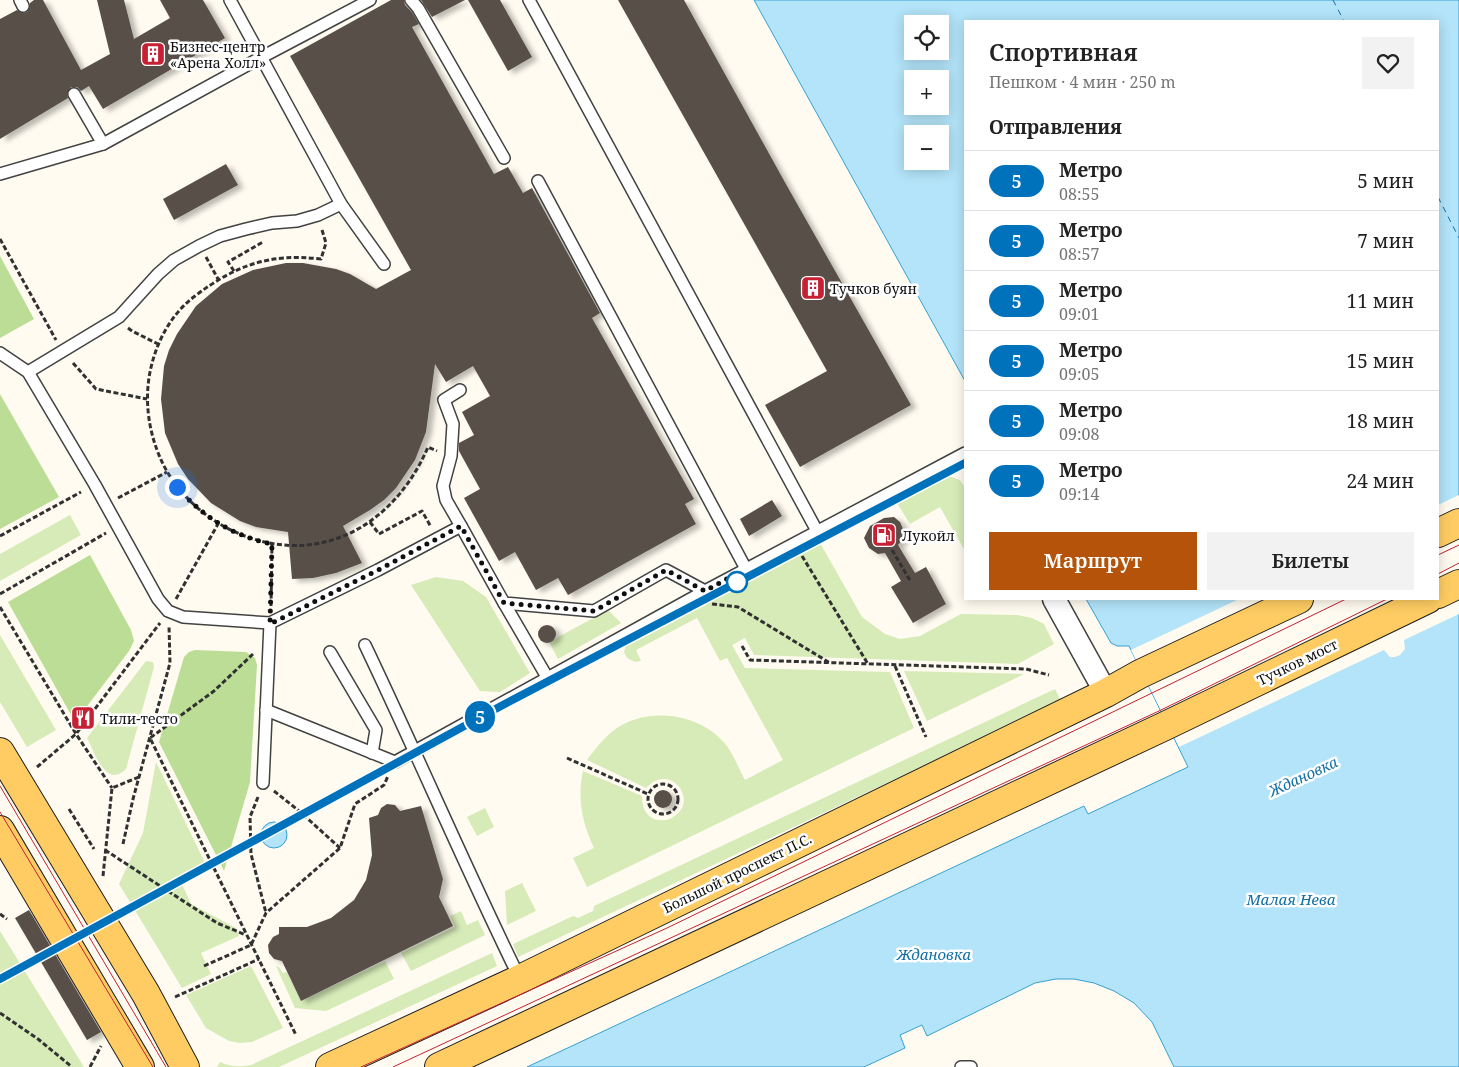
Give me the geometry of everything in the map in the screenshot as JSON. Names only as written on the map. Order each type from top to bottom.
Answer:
[{"type":"main road","points":[[1439,533],[1459,523]]},
{"type":"main road","points":[[1439,594],[1459,584]]},
{"type":"main road","name":"Большой проспект П.С.","points":[[330,1067],[520,980],[1106,693],[1140,674],[1297,600]]},
{"type":"main road","name":"Тучков мост","points":[[439,1067],[1165,726],[1426,600]]},
{"type":"main road","points":[[0,752],[146,994],[185,1067]]},
{"type":"main road","points":[[0,830],[140,1067]]},
{"type":"street","points":[[1055,600],[1106,693]]},
{"type":"lane","points":[[230,0],[342,204],[384,264]]},
{"type":"lane","points":[[0,174],[103,144],[370,0]]},
{"type":"lane","points":[[411,0],[418,8],[504,158]]},
{"type":"lane","points":[[530,0],[817,531]]},
{"type":"lane","points":[[74,94],[103,144]]},
{"type":"lane","points":[[538,181],[746,569]]},
{"type":"lane","points":[[28,372],[119,317],[158,274],[174,260],[199,246],[220,236],[238,231],[272,223],[297,221],[318,215],[342,204]]},
{"type":"lane","points":[[0,353],[28,372],[95,484],[158,599],[168,611],[183,617],[270,624],[461,526]]},
{"type":"lane","points":[[460,390],[444,400],[452,424],[450,456],[443,486],[446,500],[547,677]]},
{"type":"lane","points":[[266,710],[395,762],[705,591],[964,454]]},
{"type":"lane","points":[[504,603],[594,611],[666,570],[705,591]]},
{"type":"lane","points":[[263,783],[270,624]]},
{"type":"lane","points":[[365,646],[415,750],[489,917],[520,980]]},
{"type":"lane","points":[[330,652],[376,730],[372,753]]},
{"type":"lane","points":[[961,1067],[971,1067]]},
{"type":"path","points":[[0,239],[62,351],[96,389],[147,399]]},
{"type":"path","points":[[234,271],[228,262],[266,240]]},
{"type":"path","points":[[326,243],[322,259],[286,257],[268,260],[234,271],[218,279],[189,300],[176,313],[166,328],[152,361],[147,399],[152,437],[167,472],[189,500],[218,524],[253,539],[290,546],[324,543],[344,536],[370,522],[390,507],[413,479],[428,447],[434,450]]},
{"type":"path","points":[[206,258],[218,279]]},
{"type":"path","points":[[132,331],[158,344]]},
{"type":"path","points":[[129,492],[167,472]]},
{"type":"path","points":[[0,536],[95,484]]},
{"type":"path","points":[[370,522],[379,534],[422,511]]},
{"type":"path","points":[[34,769],[76,734],[168,611],[218,524]]},
{"type":"path","points":[[0,594],[118,526]]},
{"type":"path","points":[[270,624],[272,544]]},
{"type":"path","points":[[794,544],[868,664]]},
{"type":"path","points":[[892,550],[912,582]]},
{"type":"path","points":[[685,602],[738,607],[831,663]]},
{"type":"path","points":[[0,607],[76,734],[112,788],[103,880]]},
{"type":"path","points":[[122,844],[170,663],[168,611]]},
{"type":"path","points":[[150,738],[214,691],[270,638]]},
{"type":"path","points":[[742,646],[750,660],[1026,669],[1049,675]]},
{"type":"path","points":[[895,666],[926,737]]},
{"type":"path","points":[[150,738],[296,1034]]},
{"type":"path","points":[[567,758],[648,794]]},
{"type":"path","points":[[204,966],[251,945],[266,914],[340,848],[354,804],[384,785],[395,762]]},
{"type":"path","points":[[112,788],[139,777]]},
{"type":"path","points":[[266,914],[251,854],[250,817],[263,783],[298,810],[340,848]]},
{"type":"path","points":[[666,783],[673,786],[677,793],[676,807],[671,812],[656,813],[650,808],[647,801],[648,794],[652,787],[658,784],[666,783]]},
{"type":"path","points":[[69,809],[94,849]]},
{"type":"path","points":[[105,850],[217,923],[247,935]]},
{"type":"path","points":[[0,914],[7,919]]},
{"type":"path","points":[[175,997],[259,959]]},
{"type":"path","points":[[0,1020],[2,1014],[38,1039],[72,1067]]},
{"type":"path","points":[[90,1067],[101,1045],[98,1040]]},
{"type":"green space","points":[[0,256],[34,319],[0,338]]},
{"type":"green space","points":[[0,394],[59,497],[0,529]]},
{"type":"green space","points":[[946,475],[960,480],[964,486],[964,549],[940,507],[910,524],[897,503]]},
{"type":"green space","points":[[70,515],[81,535],[0,581],[0,554]]},
{"type":"green space","points":[[819,541],[862,617],[885,634],[900,639],[920,636],[961,614],[1017,615],[1032,618],[1044,624],[1054,644],[1018,664],[754,655],[745,638],[732,645],[745,668],[890,672],[914,728],[587,887],[573,858],[594,848],[586,829],[582,810],[580,791],[583,771],[642,796],[645,810],[654,819],[664,820],[671,818],[681,810],[684,802],[683,794],[673,781],[665,779],[655,781],[646,788],[587,760],[617,728],[635,719],[649,716],[678,717],[692,721],[717,735],[727,746],[745,780],[783,760],[727,658],[720,661],[697,618],[636,650],[641,661],[635,662],[627,658],[624,652],[626,645]]},
{"type":"green space","points":[[90,555],[131,630],[134,641],[129,651],[75,722],[8,602]]},
{"type":"green space","points":[[436,577],[463,581],[486,597],[530,673],[500,692],[480,691],[411,585]]},
{"type":"green space","points":[[608,610],[621,623],[558,659],[549,642]]},
{"type":"green space","points":[[0,635],[56,730],[27,747],[0,702]]},
{"type":"green space","points":[[195,650],[246,652],[255,658],[257,665],[250,782],[224,871],[159,742],[184,657],[189,652]]},
{"type":"green space","points":[[146,661],[153,662],[154,667],[126,769],[119,774],[113,775],[102,767],[87,738]]},
{"type":"green space","points":[[904,671],[1024,674],[927,721]]},
{"type":"green space","points":[[1055,689],[1061,701],[518,957],[513,944],[573,916],[578,918],[593,911],[594,906]]},
{"type":"green space","points":[[156,762],[208,869],[181,882],[191,904],[236,928],[239,936],[201,953],[211,974],[182,988],[119,884],[143,833]]},
{"type":"green space","points":[[485,808],[494,827],[477,836],[467,817]]},
{"type":"green space","points":[[522,883],[536,911],[507,925],[505,891]]},
{"type":"green space","points":[[461,911],[467,925],[478,920],[485,935],[411,971],[401,953],[455,927],[450,916]]},
{"type":"green space","points":[[0,931],[84,1067],[0,1067]]},
{"type":"green space","points":[[492,953],[497,966],[279,1067],[217,1067],[220,1062],[235,1066],[251,1065]]},
{"type":"green space","points":[[385,961],[394,979],[326,1011],[295,1008],[276,966],[283,973],[287,972],[301,1001]]},
{"type":"green space","points":[[251,966],[283,1028],[252,1042],[240,1043],[229,1041],[206,1028],[186,995]]},
{"type":"water","name":"Малая Нева","points":[[754,0],[1459,0],[1459,1067],[1174,1067],[1152,1022],[1134,1003],[1114,991],[1094,983],[1074,979],[1056,979],[1035,983],[927,1036],[922,1025],[900,1035],[905,1048],[864,1067],[527,1067],[1084,806],[1088,814],[1188,767],[1129,646],[1117,646],[1111,643],[1087,600],[1439,600],[1439,20],[964,20],[964,379]]},
{"type":"water","points":[[274,822],[283,826],[287,835],[283,844],[274,848],[265,844],[261,835],[265,826]]},
{"type":"pier","points":[[1459,495],[1459,614],[1404,640],[1405,649],[1400,655],[1390,657],[1384,650],[1179,747],[1131,650],[1237,600],[1439,600],[1439,505]]},
{"type":"building","name":"Бизнес-центр «Арена Холл»","points":[[34,0],[43,0],[81,70],[110,54],[97,0],[124,0],[134,39],[170,18],[160,0],[203,0],[225,38],[103,109],[89,86],[81,91],[77,87],[71,87],[67,94],[68,98],[0,139],[0,19],[17,10],[22,13],[27,12],[30,3]]},
{"type":"building","points":[[391,0],[404,0],[405,5],[412,12],[419,24],[412,27],[494,174],[508,167],[523,193],[532,188],[600,313],[592,318],[694,499],[685,504],[696,524],[568,595],[558,578],[536,590],[515,552],[499,561],[464,498],[480,489],[459,451],[459,443],[474,435],[462,412],[490,396],[473,366],[446,382],[435,364],[426,432],[415,460],[396,488],[384,500],[343,526],[362,563],[336,573],[313,578],[292,579],[288,532],[256,527],[240,521],[211,503],[188,479],[178,464],[165,433],[161,399],[164,366],[169,350],[177,334],[196,306],[222,284],[253,270],[286,263],[303,263],[336,269],[350,274],[376,289],[411,270],[290,56]]},
{"type":"building","points":[[421,0],[465,0],[432,17]]},
{"type":"building","points":[[468,0],[500,0],[532,57],[508,71]]},
{"type":"building","name":"Тучков буян","points":[[618,0],[684,0],[911,405],[800,467],[765,405],[827,371]]},
{"type":"building","points":[[226,164],[238,185],[174,220],[163,199]]},
{"type":"building","points":[[772,500],[782,516],[749,536],[740,519]]},
{"type":"building","points":[[894,517],[900,522],[903,529],[903,539],[898,545],[915,573],[926,567],[946,604],[913,623],[891,587],[901,581],[885,553],[878,554],[869,548],[864,538],[870,526],[884,518]]},
{"type":"building","points":[[543,625],[551,625],[556,630],[554,641],[543,643],[538,638],[538,630]]},
{"type":"building","points":[[659,790],[667,790],[672,795],[670,806],[659,808],[654,803],[654,795]]},
{"type":"building","points":[[387,804],[395,805],[400,811],[421,806],[443,879],[439,897],[453,926],[301,1001],[282,961],[274,959],[269,953],[268,945],[273,937],[279,934],[279,927],[307,927],[331,918],[354,900],[366,880],[372,855],[369,818],[378,815],[381,808]]},
{"type":"building","points":[[29,910],[101,1032],[87,1040],[15,918]]},
{"type":"ferry route","points":[[1333,0],[1343,20]]},
{"type":"ferry route","points":[[1439,199],[1459,238]]},
{"type":"tram line","points":[[1439,555],[1459,545]]},
{"type":"tram line","points":[[1439,573],[1459,563]]},
{"type":"tram line","points":[[361,1067],[667,928],[1344,600]]},
{"type":"tram line","points":[[393,1067],[1159,711],[1385,600]]},
{"type":"tram line","points":[[0,786],[166,1067]]},
{"type":"tram line","points":[[0,812],[153,1067]]},
{"type":"metro line","name":"5","points":[[0,979],[501,706],[964,464]]},
{"type":"place","name":"Бизнес-центр «Арена Холл»","points":[[153,54]]},
{"type":"place","name":"Тучков буян","points":[[813,288]]},
{"type":"place","name":"Лукойл","points":[[884,535]]},
{"type":"place","name":"Тили-тесто","points":[[83,718]]},
{"type":"route","points":[[177,487],[203,513],[218,524],[253,539],[272,544],[270,624],[461,526],[504,603],[594,611],[666,570],[705,591],[732,576],[737,582]]},
{"type":"water label","name":"Ждановка","points":[[1303,776]]},
{"type":"water label","name":"Ждановка","points":[[934,954]]}]
